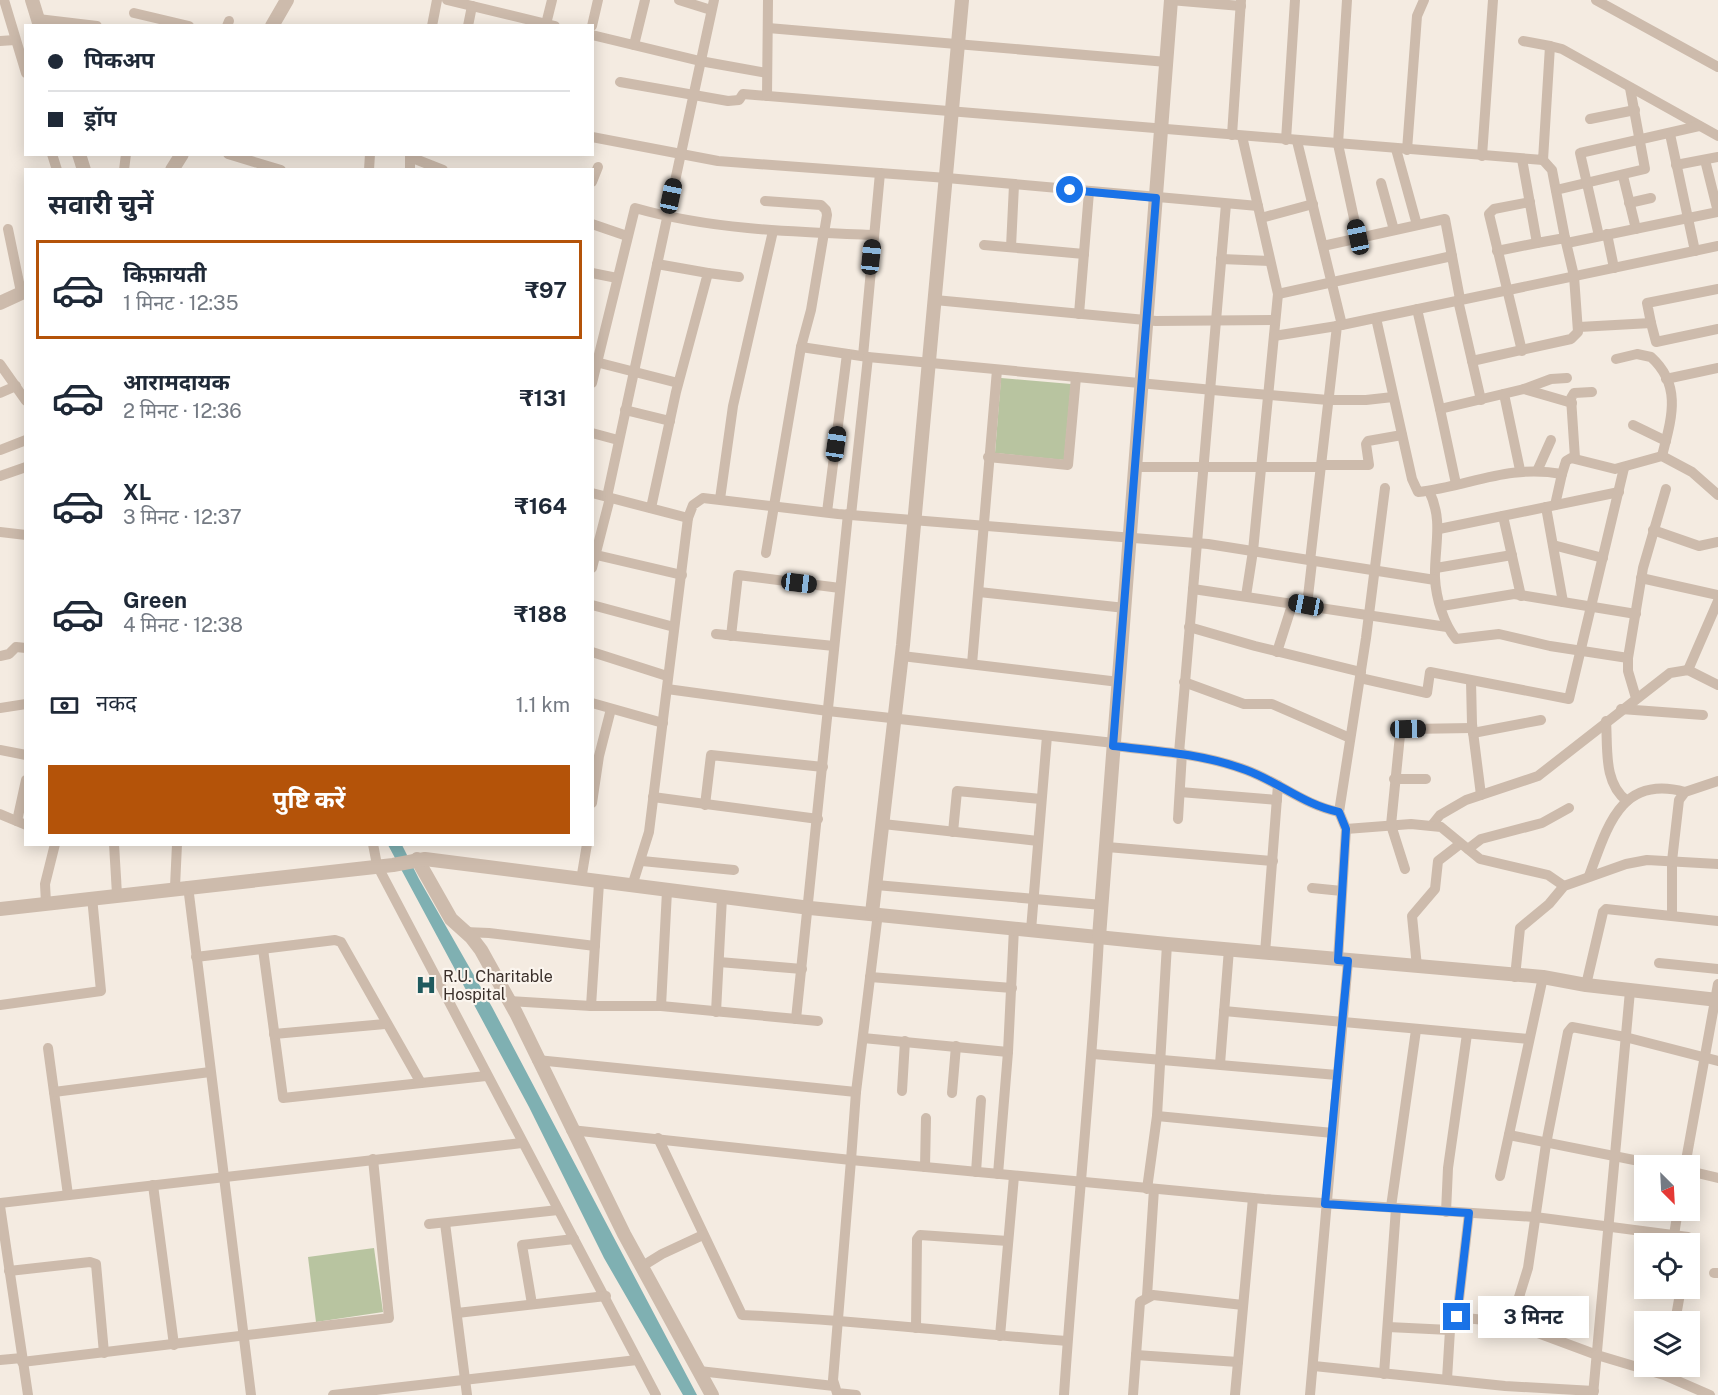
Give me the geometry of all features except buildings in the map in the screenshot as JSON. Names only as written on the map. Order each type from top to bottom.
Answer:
[{"type":"street","points":[[4,0],[24,67]]},
{"type":"street","points":[[32,0],[39,22],[68,24]]},
{"type":"street","points":[[273,24],[287,0]]},
{"type":"street","points":[[432,24],[437,0]]},
{"type":"street","points":[[447,0],[546,24]]},
{"type":"street","points":[[550,24],[552,0]]},
{"type":"street","points":[[592,24],[598,0]]},
{"type":"street","points":[[634,45],[645,0]]},
{"type":"street","points":[[679,0],[712,5],[618,440],[609,497],[594,554],[682,575]]},
{"type":"street","points":[[767,96],[768,0]]},
{"type":"street","points":[[840,1392],[840,1319],[856,1092],[870,976],[876,885],[902,656],[962,0]]},
{"type":"street","points":[[1064,1395],[1079,1182],[1093,1054],[1113,744],[1131,537],[1171,0],[1241,3],[1237,136],[1258,206],[1278,294],[1253,551],[1246,596]]},
{"type":"street","points":[[1295,0],[1292,140],[1313,204],[1340,325],[1328,400],[1306,605]]},
{"type":"street","points":[[1347,0],[1338,144],[1358,237]]},
{"type":"street","points":[[1407,150],[1417,16],[1424,0]]},
{"type":"street","points":[[1482,156],[1493,0]]},
{"type":"street","points":[[1596,0],[1718,67]]},
{"type":"street","points":[[468,24],[472,6]]},
{"type":"street","points":[[134,13],[181,24]]},
{"type":"street","points":[[768,28],[1167,62]]},
{"type":"street","points":[[594,35],[700,61],[767,73]]},
{"type":"street","points":[[0,41],[15,40]]},
{"type":"street","points":[[1523,41],[1562,49],[1718,136]]},
{"type":"street","points":[[1543,160],[1550,46]]},
{"type":"street","points":[[620,82],[728,101],[739,100],[743,94],[1543,160],[1552,170],[1574,276],[1578,332],[1570,339],[1472,361]]},
{"type":"street","points":[[1556,190],[1645,169],[1630,88]]},
{"type":"street","points":[[1590,119],[1635,110]]},
{"type":"street","points":[[1614,268],[1580,153],[1699,126]]},
{"type":"street","points":[[1670,134],[1695,251]]},
{"type":"street","points":[[594,137],[718,161],[946,178],[1258,206]]},
{"type":"street","points":[[1396,149],[1417,225]]},
{"type":"street","points":[[235,156],[274,168]]},
{"type":"street","points":[[410,156],[438,168]]},
{"type":"street","points":[[1676,165],[1718,157]]},
{"type":"street","points":[[1522,159],[1537,243]]},
{"type":"street","points":[[1497,251],[1537,243],[1603,235],[1718,212],[1714,182],[1705,160]]},
{"type":"street","points":[[594,177],[598,166]]},
{"type":"street","points":[[796,1019],[810,908],[834,646],[866,356],[880,173]]},
{"type":"street","points":[[1623,176],[1636,228]]},
{"type":"street","points":[[1382,183],[1394,230]]},
{"type":"street","points":[[1011,247],[1014,185]]},
{"type":"street","points":[[1079,314],[1089,192]]},
{"type":"street","points":[[1629,203],[1652,198]]},
{"type":"street","points":[[765,201],[824,207],[827,215],[811,310],[801,347],[766,553]]},
{"type":"street","points":[[1522,351],[1489,218],[1491,212],[1530,202]]},
{"type":"street","points":[[1178,819],[1184,682],[1226,204]]},
{"type":"street","points":[[1261,218],[1313,204]]},
{"type":"street","points":[[678,383],[595,362],[635,208],[667,217],[773,231],[874,235]]},
{"type":"street","points":[[1323,246],[1445,219],[1459,300],[1481,400]]},
{"type":"street","points":[[594,225],[627,236]]},
{"type":"street","points":[[0,303],[23,292],[8,230]]},
{"type":"street","points":[[720,499],[733,406],[773,231]]},
{"type":"street","points":[[984,245],[1084,254]]},
{"type":"street","points":[[1274,336],[1376,318],[1718,246]]},
{"type":"street","points":[[1278,294],[1452,256]]},
{"type":"street","points":[[1221,259],[1270,261]]},
{"type":"street","points":[[657,264],[739,278]]},
{"type":"street","points":[[594,273],[617,278]]},
{"type":"street","points":[[651,508],[678,383],[708,273]]},
{"type":"street","points":[[1655,361],[1659,351],[1647,303],[1718,289]]},
{"type":"street","points":[[935,300],[1147,320],[1275,320]]},
{"type":"street","points":[[1417,309],[1456,484]]},
{"type":"street","points":[[1376,318],[1415,489],[1418,492],[1520,470],[1538,469],[1562,474]]},
{"type":"street","points":[[1579,327],[1651,323]]},
{"type":"street","points":[[1656,342],[1718,329]]},
{"type":"street","points":[[801,347],[997,370],[1268,395],[1328,400],[1393,397]]},
{"type":"street","points":[[827,512],[847,354]]},
{"type":"street","points":[[1616,358],[1637,354],[1645,355],[1655,361],[1673,393],[1674,408],[1662,456]]},
{"type":"street","points":[[0,364],[24,398]]},
{"type":"street","points":[[972,664],[979,592],[982,524],[997,370]]},
{"type":"street","points":[[1666,379],[1716,370]]},
{"type":"street","points":[[988,457],[1068,465],[1076,377]]},
{"type":"street","points":[[1440,409],[1524,389],[1551,379],[1567,378]]},
{"type":"street","points":[[0,393],[16,386]]},
{"type":"street","points":[[1524,389],[1572,403]]},
{"type":"street","points":[[1575,458],[1572,403],[1574,393],[1592,392]]},
{"type":"street","points":[[1504,394],[1520,470]]},
{"type":"street","points":[[625,410],[670,421]]},
{"type":"street","points":[[1633,425],[1666,441]]},
{"type":"street","points":[[594,434],[618,440]]},
{"type":"street","points":[[1136,467],[1369,465],[1366,444],[1368,441],[1402,435]]},
{"type":"street","points":[[1538,469],[1551,440]]},
{"type":"street","points":[[0,450],[24,441]]},
{"type":"street","points":[[1563,602],[1552,545],[1550,506],[1566,461],[1575,458],[1601,467],[1624,468],[1662,456],[1692,472],[1718,495]]},
{"type":"street","points":[[0,476],[24,468]]},
{"type":"street","points":[[1189,627],[1427,693],[1430,672],[1569,699],[1624,468]]},
{"type":"street","points":[[1310,1395],[1342,1022],[1342,891],[1346,829],[1339,812],[1369,616],[1385,488]]},
{"type":"street","points":[[1636,698],[1628,671],[1628,658],[1641,578],[1666,489]]},
{"type":"street","points":[[1429,491],[1439,529],[1436,574],[1447,627],[1456,639],[1499,634],[1628,658]]},
{"type":"street","points":[[1439,529],[1618,492]]},
{"type":"street","points":[[594,493],[688,518]]},
{"type":"street","points":[[632,886],[648,839],[688,518],[696,501],[706,497],[850,515],[1196,543],[1374,571],[1436,574],[1512,555]]},
{"type":"street","points":[[1503,516],[1521,596]]},
{"type":"street","points":[[1653,530],[1699,546],[1718,543]]},
{"type":"street","points":[[0,532],[24,535]]},
{"type":"street","points":[[1552,545],[1603,558]]},
{"type":"street","points":[[731,636],[738,575],[840,588]]},
{"type":"street","points":[[1641,578],[1718,595]]},
{"type":"street","points":[[1192,589],[1293,602],[1447,627]]},
{"type":"street","points":[[979,592],[1125,608]]},
{"type":"street","points":[[1442,606],[1504,594],[1636,614]]},
{"type":"street","points":[[1688,670],[1718,601]]},
{"type":"street","points":[[1277,652],[1293,602]]},
{"type":"street","points":[[594,606],[674,627]]},
{"type":"street","points":[[716,634],[834,646]]},
{"type":"street","points":[[0,656],[9,654],[16,647],[24,648]]},
{"type":"street","points":[[594,653],[667,676]]},
{"type":"street","points":[[902,656],[1119,682]]},
{"type":"street","points":[[1432,825],[1440,815],[1481,795],[1538,776],[1670,673],[1688,670],[1718,686]]},
{"type":"street","points":[[1471,681],[1473,731],[1481,795]]},
{"type":"street","points":[[1184,682],[1244,704],[1272,705],[1350,738]]},
{"type":"street","points":[[667,689],[828,711],[1180,753],[1245,769],[1301,799],[1339,812]]},
{"type":"street","points":[[0,708],[24,704]]},
{"type":"street","points":[[594,704],[663,723]]},
{"type":"street","points":[[594,791],[601,745],[611,709]]},
{"type":"street","points":[[1621,709],[1703,715]]},
{"type":"street","points":[[1405,868],[1391,825],[1400,735],[1404,731],[1473,731],[1541,720]]},
{"type":"street","points":[[1606,721],[1611,779],[1615,790],[1627,801]]},
{"type":"street","points":[[1031,930],[1047,736]]},
{"type":"street","points":[[0,750],[24,755]]},
{"type":"street","points":[[705,805],[711,754],[823,767]]},
{"type":"street","points":[[1394,779],[1426,779]]},
{"type":"street","points":[[1589,876],[1610,821],[1627,801],[1655,787],[1685,792],[1718,781]]},
{"type":"street","points":[[1265,953],[1274,861],[1278,785]]},
{"type":"street","points":[[953,832],[957,790],[1041,799]]},
{"type":"street","points":[[1180,792],[1277,800]]},
{"type":"street","points":[[1672,915],[1672,861],[1678,800],[1685,792]]},
{"type":"street","points":[[0,814],[21,823],[24,797]]},
{"type":"street","points":[[653,797],[818,819]]},
{"type":"street","points":[[1417,967],[1412,916],[1435,889],[1438,861],[1480,839],[1542,823],[1569,808]]},
{"type":"street","points":[[883,824],[1038,841]]},
{"type":"street","points":[[1346,829],[1391,825],[1441,827],[1480,859],[1548,875],[1564,886]]},
{"type":"street","points":[[46,903],[45,884],[54,846]]},
{"type":"street","points":[[114,846],[113,865],[117,894]]},
{"type":"street","points":[[177,846],[181,887],[196,957],[251,1395]]},
{"type":"street","points":[[373,846],[377,865],[486,1076],[606,1296],[656,1395]]},
{"type":"street","points":[[419,846],[418,859],[450,919],[481,950],[509,1001],[571,1130],[641,1267],[712,1395]]},
{"type":"street","points":[[581,880],[587,846]]},
{"type":"street","points":[[1107,847],[1274,861]]},
{"type":"street","points":[[0,909],[117,894],[393,865],[418,859],[810,908],[1515,977],[1543,977],[1629,991],[1718,1000]]},
{"type":"street","points":[[642,861],[734,870]]},
{"type":"street","points":[[1515,977],[1520,928],[1550,904],[1564,886],[1636,862],[1672,861],[1718,864]]},
{"type":"street","points":[[591,1006],[599,883]]},
{"type":"street","points":[[876,885],[1102,905]]},
{"type":"street","points":[[1312,888],[1342,891]]},
{"type":"street","points":[[661,1006],[667,891]]},
{"type":"street","points":[[0,1005],[101,991],[92,897]]},
{"type":"street","points":[[716,1012],[722,897]]},
{"type":"street","points":[[1586,985],[1602,912],[1606,909],[1718,921]]},
{"type":"street","points":[[998,1174],[1008,1052],[1014,928]]},
{"type":"street","points":[[465,932],[595,946]]},
{"type":"street","points":[[196,957],[335,940],[341,942],[421,1083]]},
{"type":"street","points":[[1147,1296],[1150,1189],[1157,1116],[1167,944]]},
{"type":"street","points":[[263,949],[283,1098],[486,1076]]},
{"type":"street","points":[[1220,1064],[1229,949]]},
{"type":"street","points":[[719,962],[802,969]]},
{"type":"street","points":[[1659,963],[1718,969]]},
{"type":"street","points":[[870,976],[1012,988]]},
{"type":"street","points":[[1500,1176],[1543,977]]},
{"type":"street","points":[[1687,1155],[1695,1097],[1718,1000],[1718,984]]},
{"type":"street","points":[[1314,1366],[1593,1393],[1629,991]]},
{"type":"street","points":[[509,1001],[591,1006],[661,1006],[818,1021]]},
{"type":"street","points":[[1224,1011],[1416,1030],[1528,1038]]},
{"type":"street","points":[[274,1034],[386,1024]]},
{"type":"street","points":[[1511,1323],[1528,1268],[1546,1144],[1568,1032],[1572,1027],[1625,1037],[1718,1061]]},
{"type":"street","points":[[1384,1374],[1393,1208],[1416,1030]]},
{"type":"street","points":[[1446,1212],[1448,1168],[1467,1034]]},
{"type":"street","points":[[863,1038],[1008,1052]]},
{"type":"street","points":[[902,1091],[905,1041]]},
{"type":"street","points":[[952,1093],[956,1046]]},
{"type":"street","points":[[48,1048],[68,1195]]},
{"type":"street","points":[[1093,1054],[1337,1075]]},
{"type":"street","points":[[537,1060],[856,1092]]},
{"type":"street","points":[[54,1092],[210,1071]]},
{"type":"street","points":[[976,1172],[981,1100]]},
{"type":"street","points":[[1157,1116],[1333,1133]]},
{"type":"street","points":[[925,1167],[926,1118]]},
{"type":"street","points":[[571,1130],[1150,1189],[1325,1204],[1535,1217],[1659,1233]]},
{"type":"street","points":[[1509,1135],[1546,1144],[1634,1159]]},
{"type":"street","points":[[657,1138],[742,1315],[840,1319],[1067,1341]]},
{"type":"street","points":[[28,1395],[0,1204],[223,1176],[522,1143]]},
{"type":"street","points":[[0,1360],[104,1353],[389,1318],[373,1160]]},
{"type":"street","points":[[1700,1174],[1718,1178]]},
{"type":"street","points":[[1000,1336],[1014,1176]]},
{"type":"street","points":[[153,1185],[174,1345]]},
{"type":"street","points":[[1235,1395],[1253,1198]]},
{"type":"street","points":[[429,1224],[558,1210]]},
{"type":"street","points":[[1446,1379],[1450,1330],[1457,1317],[1469,1213]]},
{"type":"street","points":[[445,1223],[467,1395]]},
{"type":"street","points":[[641,1267],[662,1254],[703,1235]]},
{"type":"street","points":[[916,1328],[917,1239],[920,1235],[1008,1241]]},
{"type":"street","points":[[532,1304],[522,1245],[574,1239]]},
{"type":"street","points":[[9,1271],[90,1262],[96,1264],[104,1353]]},
{"type":"street","points":[[457,1313],[606,1296]]},
{"type":"street","points":[[1133,1395],[1140,1302],[1147,1296],[1243,1305]]},
{"type":"street","points":[[1457,1317],[1511,1323],[1597,1355],[1634,1364]]},
{"type":"street","points":[[1388,1327],[1450,1330]]},
{"type":"street","points":[[1136,1355],[1238,1362]]},
{"type":"street","points":[[333,1395],[637,1360]]},
{"type":"street","points":[[699,1371],[855,1395]]},
{"type":"street","points":[[1676,1377],[1710,1395]]},
{"type":"green space","points":[[1001,378],[1071,384],[1064,460],[995,453]]},
{"type":"green space","points":[[374,1248],[383,1312],[316,1322],[308,1257]]},
{"type":"water","points":[[389,846],[402,846],[492,1007],[697,1395],[683,1395],[604,1258],[529,1107]]},
{"type":"place","name":"R.U. Charitable Hospital","points":[[426,985]]},
{"type":"route","points":[[1070,190],[1156,198],[1113,746],[1204,757],[1245,769],[1269,779],[1294,796],[1324,809],[1339,812],[1346,829],[1338,960],[1348,961],[1325,1204],[1469,1213],[1457,1317]]}]
